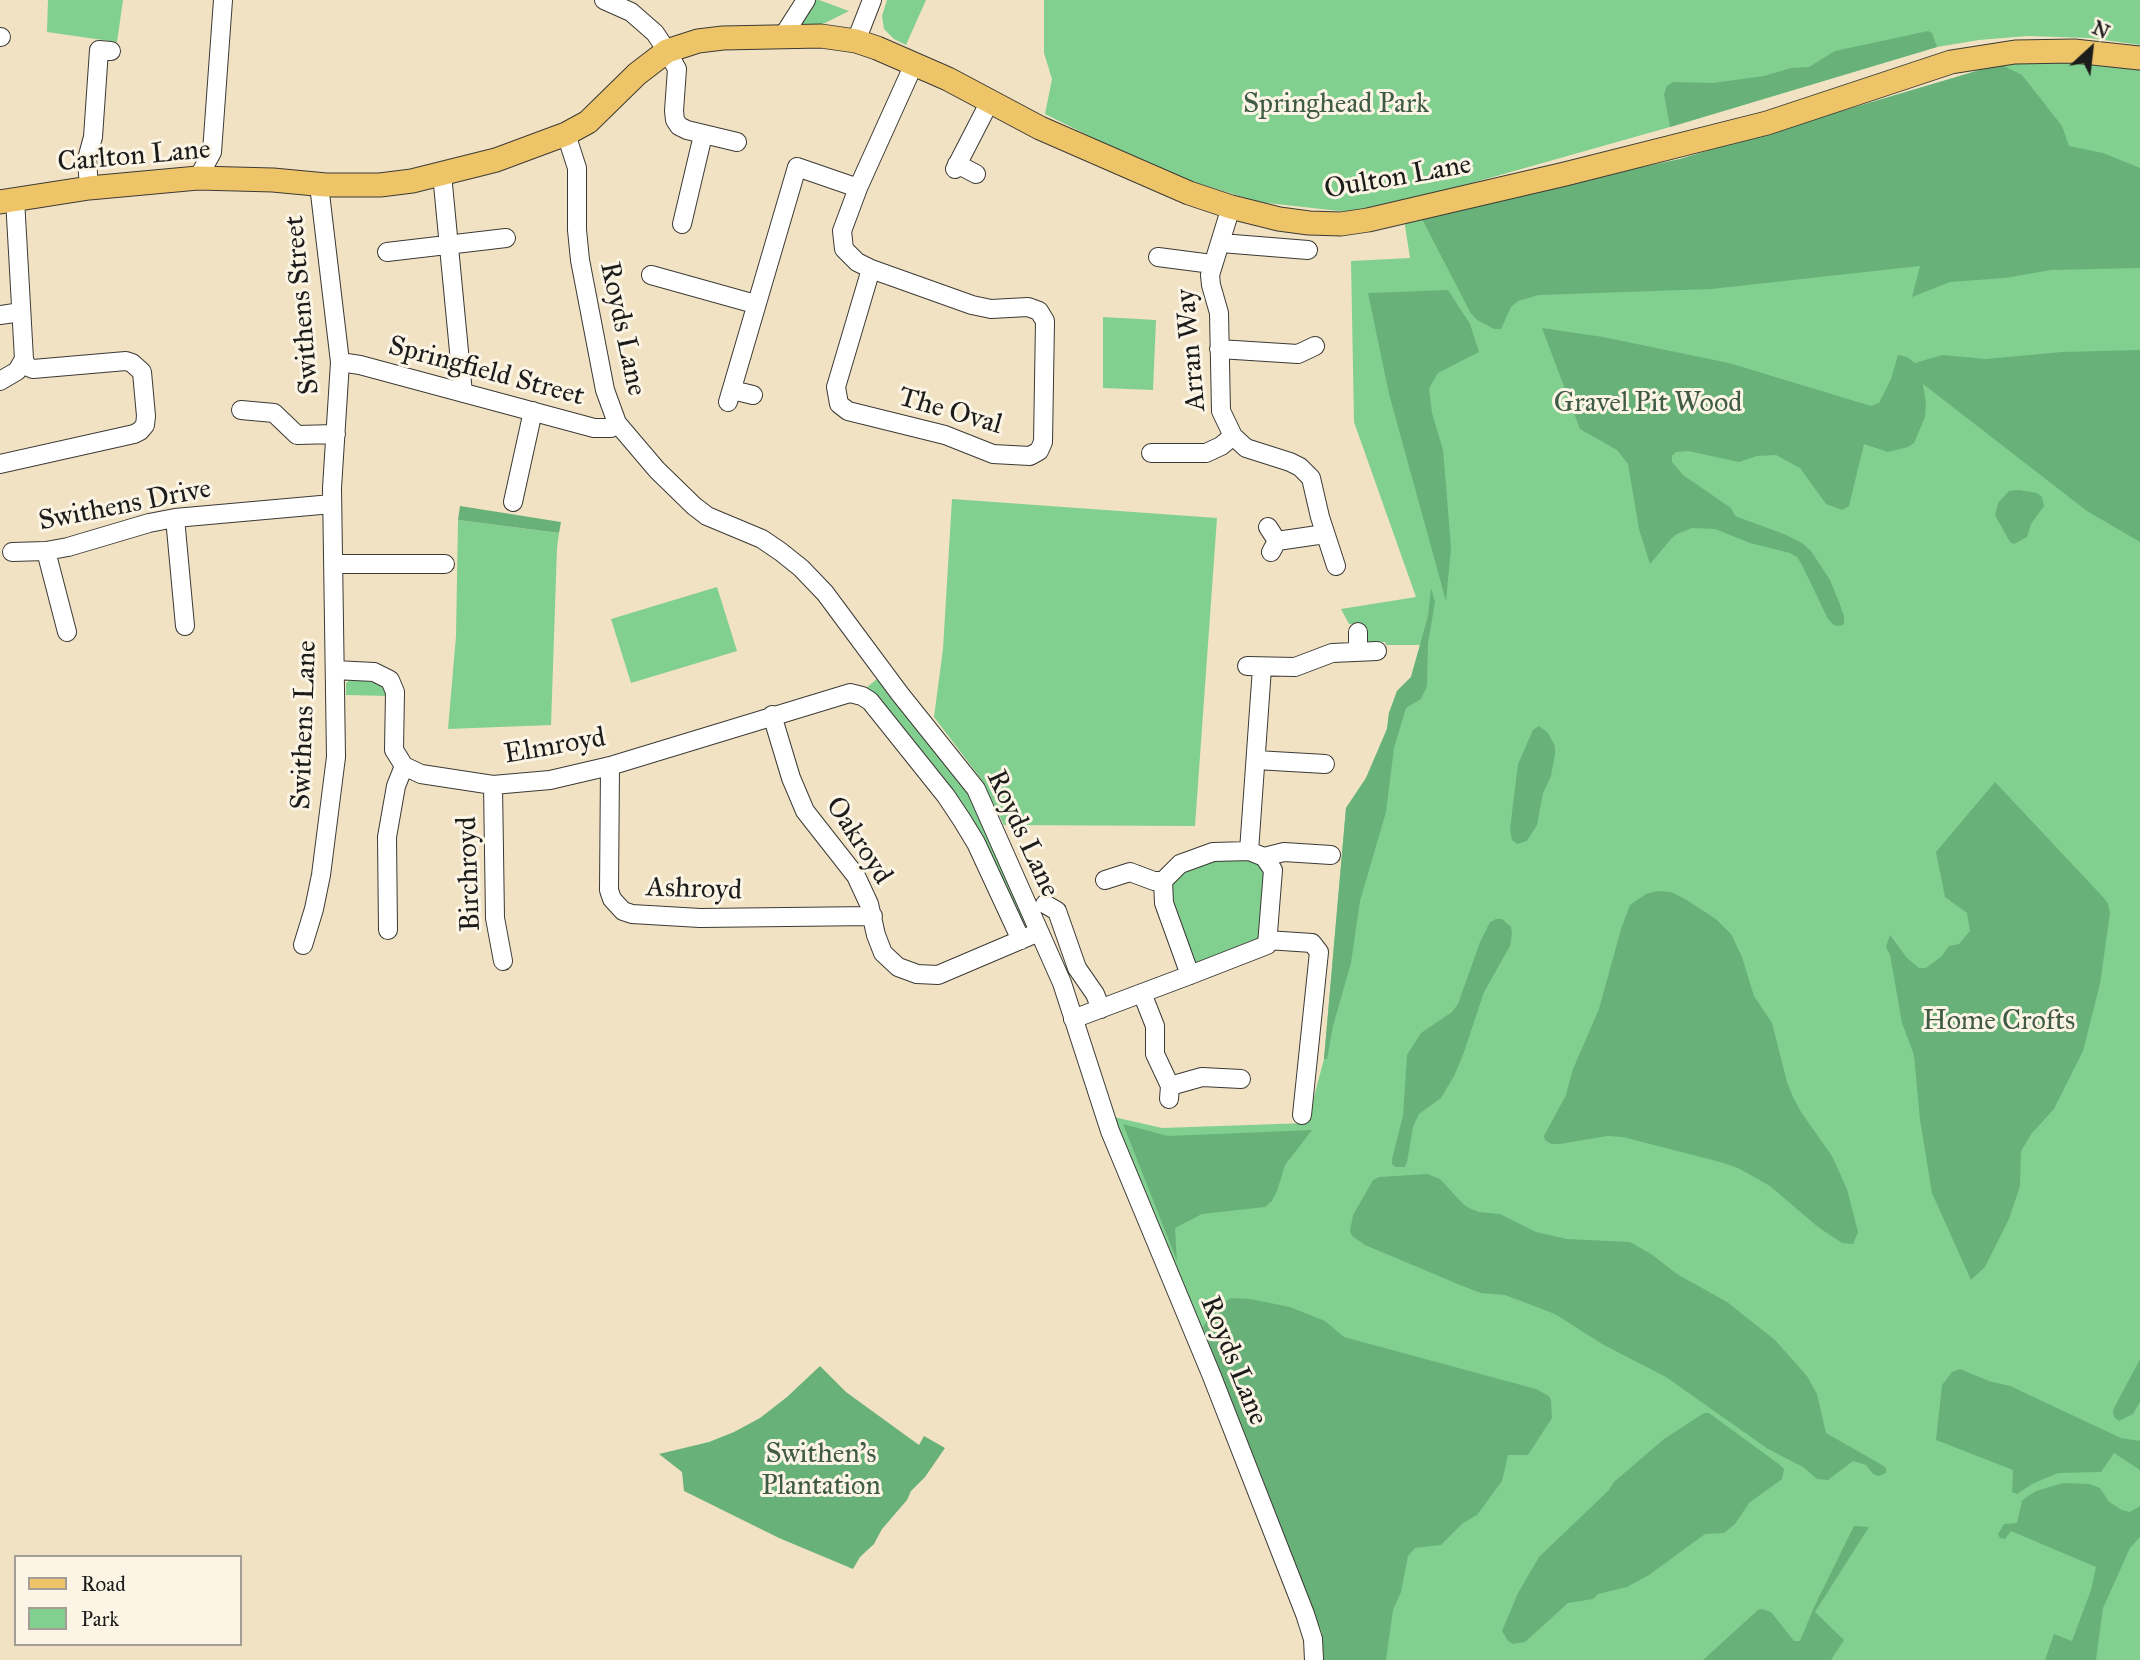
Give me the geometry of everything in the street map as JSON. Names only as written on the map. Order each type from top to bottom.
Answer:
[{"type":"main road","name":"Oulton Lane","points":[[667,51],[698,41],[783,36],[821,36],[856,41],[914,64],[1040,128],[1143,174],[1231,207],[1279,219],[1341,224],[1565,174],[1767,123],[1951,62],[2015,52],[2074,51],[2140,58]]},
{"type":"main road","name":"Carlton Lane","points":[[7,200],[89,188],[198,178],[273,180],[319,185],[380,185],[442,174],[496,160],[566,134],[588,122],[637,74],[667,51]]},
{"type":"street","points":[[198,178],[212,152],[223,0]]},
{"type":"street","points":[[604,0],[634,6],[667,51],[677,69],[675,120],[687,130],[737,142]]},
{"type":"street","points":[[783,36],[806,0]]},
{"type":"street","points":[[856,41],[872,0]]},
{"type":"street","points":[[89,188],[87,159],[93,137],[99,50],[111,51]]},
{"type":"street","name":"The Oval","points":[[871,269],[836,387],[839,404],[848,411],[945,435],[993,454],[1030,456],[1039,451],[1043,442],[1045,321],[1039,311],[1028,307],[990,309],[972,305],[871,269],[849,256],[842,240],[842,231],[858,188],[914,64]]},
{"type":"street","points":[[976,174],[956,167],[990,101]]},
{"type":"street","name":"Royds Lane","points":[[566,134],[577,168],[580,260],[605,390],[617,423],[694,506],[707,516],[762,540],[782,552],[825,593],[900,694],[976,789],[1062,983],[1110,1131],[1211,1374],[1305,1614],[1313,1639],[1314,1660]]},
{"type":"street","points":[[682,224],[703,135]]},
{"type":"street","points":[[753,395],[730,396],[799,161],[858,188]]},
{"type":"street","points":[[442,174],[463,393]]},
{"type":"street","name":"Swithens Street","points":[[319,185],[340,362],[332,504]]},
{"type":"street","points":[[6,458],[140,431],[145,425],[146,416],[142,372],[132,363],[115,370],[33,369],[26,366],[7,200]]},
{"type":"street","name":"Arran Way","points":[[1231,207],[1212,264],[1211,285],[1219,313],[1221,411],[1233,436],[1246,448],[1300,467],[1311,478],[1336,566]]},
{"type":"street","points":[[387,251],[506,238]]},
{"type":"street","points":[[1221,243],[1308,250]]},
{"type":"street","points":[[1158,255],[1212,264]]},
{"type":"street","points":[[651,275],[755,304]]},
{"type":"street","points":[[0,315],[21,312]]},
{"type":"street","points":[[1219,349],[1303,356]]},
{"type":"street","points":[[1,382],[17,371],[24,359]]},
{"type":"street","name":"Springfield Street","points":[[340,362],[594,428],[611,428],[617,423]]},
{"type":"street","points":[[238,408],[274,413],[297,435],[336,434]]},
{"type":"street","points":[[513,502],[533,411]]},
{"type":"street","points":[[1151,453],[1206,453],[1222,446],[1233,436]]},
{"type":"street","name":"Swithens Drive","points":[[12,552],[68,547],[175,518],[332,504]]},
{"type":"street","name":"Swithens Lane","points":[[303,945],[321,875],[335,757],[332,504]]},
{"type":"street","points":[[175,518],[185,626]]},
{"type":"street","points":[[1272,540],[1325,534]]},
{"type":"street","points":[[46,551],[67,632]]},
{"type":"street","points":[[333,564],[446,564]]},
{"type":"street","points":[[1357,651],[1358,632]]},
{"type":"street","points":[[1073,1019],[1267,945],[1273,870],[1257,854],[1255,667],[1295,667],[1332,653],[1377,651]]},
{"type":"street","points":[[335,670],[374,672],[386,676],[394,692],[394,750],[404,766],[397,786],[387,837],[388,930]]},
{"type":"street","name":"Royds Lane","points":[[856,694],[870,701],[946,796],[976,843],[1021,940]]},
{"type":"street","name":"Elmroyd","points":[[404,766],[421,774],[493,785],[550,780],[610,766],[772,715],[856,694]]},
{"type":"street","name":"Oakroyd","points":[[772,715],[791,778],[805,811],[856,876],[864,890],[883,953],[898,967],[917,974],[938,975],[1039,932]]},
{"type":"street","points":[[1256,760],[1325,764]]},
{"type":"street","name":"Ashroyd","points":[[610,766],[609,890],[616,906],[623,911],[700,919],[873,916]]},
{"type":"street","name":"Birchroyd","points":[[493,785],[495,918],[503,961]]},
{"type":"street","points":[[1105,880],[1130,872],[1154,881],[1163,881],[1180,864],[1213,852],[1331,855]]},
{"type":"street","points":[[1163,881],[1164,904],[1190,975]]},
{"type":"street","points":[[1045,904],[1057,911],[1077,968],[1095,994],[1101,1009]]},
{"type":"street","points":[[1268,940],[1308,943],[1318,940],[1320,956],[1302,1115]]},
{"type":"street","points":[[1142,993],[1155,1026],[1156,1054],[1169,1092],[1202,1077],[1241,1079]]},
{"type":"green space","points":[[48,0],[123,0],[117,42],[47,32]]},
{"type":"green space","points":[[815,0],[849,11],[818,25],[799,24]]},
{"type":"green space","points":[[887,0],[926,0],[906,45],[894,39],[884,29],[882,16]]},
{"type":"green space","name":"Springhead Park","points":[[1044,0],[2140,0],[2140,45],[2090,38],[2027,36],[1937,47],[1670,127],[1408,201],[1348,212],[1259,202],[1197,183],[1158,170],[1045,114],[1052,79],[1044,53]]},
{"type":"green space","points":[[1928,31],[1932,33],[1937,47],[1670,127],[1664,94],[1667,86],[1673,82],[1713,83],[1809,67],[1835,51]]},
{"type":"green space","points":[[2056,59],[2140,68],[2140,1660],[1324,1660],[1322,1633],[1243,1429],[1114,1117],[1162,1128],[1307,1123],[1324,1059],[1346,808],[1366,778],[1387,729],[1389,713],[1397,691],[1411,677],[1420,645],[1370,642],[1365,639],[1364,624],[1349,624],[1341,609],[1416,597],[1354,422],[1351,261],[1410,258],[1404,219],[1680,159],[2000,64]]},
{"type":"green space","points":[[2000,64],[2022,75],[2062,126],[2069,146],[2103,153],[2140,168],[2140,268],[2051,270],[2005,278],[1950,282],[1912,297],[1920,266],[1711,289],[1539,295],[1518,301],[1511,307],[1501,329],[1494,329],[1477,320],[1470,312],[1420,215],[1680,159]]},
{"type":"green space","points":[[1448,290],[1470,324],[1479,352],[1438,373],[1429,388],[1432,413],[1443,450],[1448,510],[1451,548],[1446,601],[1389,394],[1368,293]]},
{"type":"green space","points":[[1103,317],[1156,320],[1153,390],[1103,388]]},
{"type":"green space","name":"Gravel Pit Wood","points":[[1542,328],[1603,337],[1729,363],[1871,406],[1879,403],[1891,379],[1898,355],[1915,363],[1942,355],[1986,359],[2062,352],[2140,350],[2140,542],[2087,511],[1923,384],[1925,417],[1914,443],[1888,452],[1864,444],[1849,506],[1842,510],[1826,504],[1800,468],[1776,455],[1757,456],[1739,462],[1688,451],[1676,452],[1672,456],[1672,462],[1683,475],[1731,508],[1735,516],[1784,534],[1811,551],[1830,580],[1844,616],[1844,624],[1834,625],[1828,619],[1797,557],[1715,529],[1692,528],[1677,534],[1650,564],[1639,529],[1628,464],[1617,450],[1580,429]]},
{"type":"green space","points":[[2009,491],[2037,493],[2042,497],[2044,506],[2031,524],[2027,537],[2014,544],[2010,542],[1995,515],[1998,503]]},
{"type":"green space","points":[[952,499],[1217,518],[1195,826],[1004,825],[981,779],[934,717],[943,649]]},
{"type":"green space","points":[[460,506],[561,522],[559,533],[458,520]]},
{"type":"green space","points":[[458,520],[559,533],[551,725],[448,729],[456,636]]},
{"type":"green space","points":[[717,587],[737,651],[631,683],[611,619]]},
{"type":"green space","points":[[1431,588],[1435,602],[1428,643],[1427,686],[1421,699],[1406,708],[1394,748],[1386,812],[1360,901],[1351,963],[1333,1026],[1327,1059],[1324,1059],[1346,808],[1366,778],[1387,729],[1389,713],[1397,691],[1411,677],[1428,616]]},
{"type":"green space","points":[[355,676],[381,682],[389,696],[346,695],[346,683]]},
{"type":"green space","points":[[877,679],[881,680],[965,785],[987,830],[1024,925],[979,835],[867,692],[866,688]]},
{"type":"green space","points":[[1539,726],[1548,733],[1555,746],[1551,776],[1543,793],[1537,825],[1527,841],[1517,844],[1512,840],[1510,829],[1518,764],[1533,730]]},
{"type":"green space","name":"Home Crofts","points":[[1995,782],[2103,897],[2110,913],[2100,984],[2083,1051],[2054,1109],[2032,1133],[2021,1151],[2020,1186],[2009,1219],[1985,1267],[1971,1280],[1932,1193],[1920,1120],[1914,1055],[1902,1023],[1890,955],[1886,947],[1890,935],[1907,958],[1919,968],[1926,968],[1942,956],[1949,946],[1959,944],[1970,931],[1967,913],[1945,897],[1936,852]]},
{"type":"green space","points":[[1212,858],[1252,858],[1265,868],[1262,931],[1258,941],[1198,964],[1195,963],[1169,900],[1172,882],[1177,874]]},
{"type":"green space","points":[[1657,891],[1671,892],[1685,899],[1716,919],[1731,934],[1742,957],[1754,996],[1772,1023],[1793,1097],[1832,1156],[1847,1189],[1858,1232],[1853,1244],[1842,1243],[1818,1227],[1770,1186],[1738,1168],[1623,1137],[1607,1136],[1560,1144],[1551,1144],[1545,1140],[1544,1136],[1566,1095],[1573,1069],[1599,1009],[1630,905],[1646,894]]},
{"type":"green space","points":[[1502,919],[1511,927],[1510,946],[1484,992],[1454,1076],[1441,1098],[1419,1114],[1413,1127],[1405,1167],[1396,1167],[1392,1164],[1392,1159],[1403,1116],[1407,1055],[1421,1033],[1452,1012],[1458,1004],[1480,942],[1490,922]]},
{"type":"green space","points":[[1123,1124],[1168,1136],[1312,1130],[1285,1165],[1277,1191],[1265,1207],[1202,1214],[1175,1228],[1177,1261]]},
{"type":"green space","points":[[1427,1174],[1440,1179],[1471,1209],[1500,1214],[1536,1232],[1567,1239],[1630,1242],[1677,1274],[1727,1302],[1775,1340],[1807,1376],[1817,1394],[1826,1433],[1882,1465],[1886,1468],[1886,1473],[1879,1476],[1873,1474],[1866,1465],[1853,1461],[1828,1480],[1817,1479],[1803,1467],[1768,1449],[1666,1377],[1602,1344],[1555,1314],[1505,1295],[1481,1293],[1460,1285],[1365,1245],[1352,1236],[1350,1231],[1353,1215],[1373,1180],[1379,1177]]},
{"type":"green space","points":[[1231,1298],[1290,1307],[1325,1321],[1344,1337],[1536,1389],[1551,1400],[1552,1418],[1528,1455],[1508,1455],[1502,1481],[1477,1515],[1463,1523],[1441,1545],[1415,1548],[1408,1556],[1401,1592],[1393,1610],[1386,1660],[1324,1660],[1322,1633],[1203,1327],[1218,1305]]},
{"type":"green space","points":[[2140,1359],[2140,1402],[2133,1414],[2119,1421],[2114,1417],[2113,1410]]},
{"type":"green space","name":"Swithen's Plantation","points":[[820,1366],[846,1392],[919,1445],[924,1436],[945,1448],[853,1569],[779,1538],[684,1491],[682,1472],[659,1454],[709,1442],[760,1418]]},
{"type":"green space","points":[[1960,1369],[2010,1386],[2121,1438],[2140,1441],[2140,1470],[2114,1453],[2101,1472],[2058,1473],[2017,1494],[2012,1492],[2013,1470],[1936,1440],[1942,1385],[1952,1372]]},
{"type":"green space","points":[[1704,1413],[1709,1413],[1780,1465],[1784,1469],[1782,1479],[1749,1503],[1735,1524],[1724,1533],[1705,1534],[1649,1575],[1627,1587],[1598,1594],[1593,1599],[1568,1603],[1525,1642],[1513,1644],[1508,1641],[1502,1631],[1518,1593],[1539,1557],[1609,1490],[1614,1482],[1664,1439]]},
{"type":"green space","points":[[2063,1483],[2089,1484],[2100,1488],[2109,1502],[2122,1510],[2130,1512],[2140,1506],[2140,1537],[2130,1548],[2103,1608],[2096,1660],[2045,1660],[2054,1634],[2072,1641],[2091,1590],[2096,1567],[2011,1531],[2005,1539],[1998,1534],[2004,1524],[2017,1523],[2022,1501],[2028,1496]]},
{"type":"green space","points":[[1854,1526],[1869,1527],[1815,1612],[1844,1640],[1831,1660],[1703,1660],[1762,1609],[1771,1612],[1794,1641],[1800,1641]]}]
